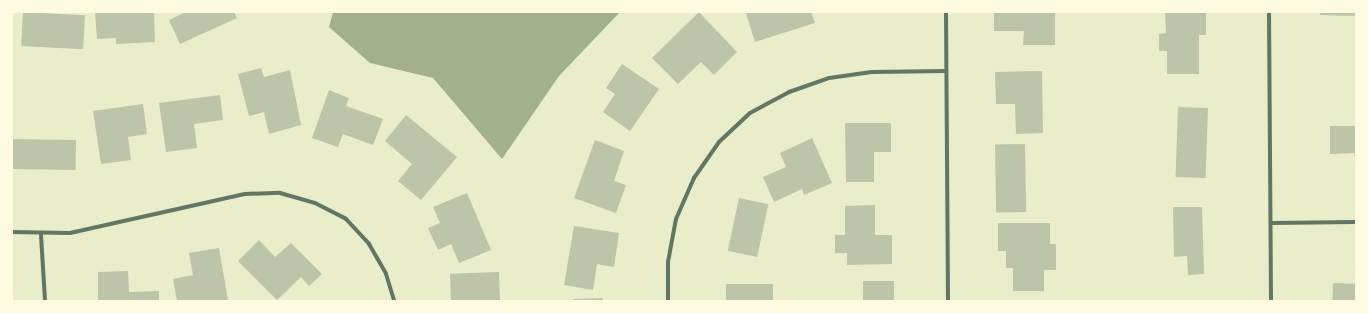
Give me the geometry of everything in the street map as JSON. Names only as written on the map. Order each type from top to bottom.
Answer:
[{"type":"street","points":[[946,12],[948,301]]},
{"type":"street","points":[[1269,12],[1272,301]]},
{"type":"street","points":[[668,301],[668,262],[676,219],[694,178],[719,142],[750,114],[789,92],[830,78],[872,72],[946,71]]},
{"type":"street","points":[[12,232],[40,235],[70,233],[245,194],[280,193],[315,203],[346,219],[369,244],[386,274],[394,301]]},
{"type":"street","points":[[1271,223],[1356,222]]},
{"type":"street","points":[[40,235],[45,301]]},
{"type":"shaded area","points":[[333,12],[620,12],[559,76],[502,159],[433,78],[370,63],[329,27]]},
{"type":"building","points":[[23,12],[85,15],[83,49],[21,46]]},
{"type":"building","points":[[95,12],[154,12],[155,42],[116,44],[116,38],[97,39]]},
{"type":"building","points":[[186,12],[234,12],[237,18],[180,44],[169,20]]},
{"type":"building","points":[[699,12],[737,52],[714,75],[701,62],[678,84],[652,58]]},
{"type":"building","points":[[811,12],[815,23],[755,42],[746,13]]},
{"type":"building","points":[[994,12],[1055,12],[1055,45],[1023,45],[1024,31],[994,31]]},
{"type":"building","points":[[1165,12],[1206,12],[1206,35],[1199,35],[1199,74],[1167,74],[1167,51],[1159,51],[1159,34],[1166,33]]},
{"type":"building","points":[[1320,12],[1356,12],[1356,16],[1320,15]]},
{"type":"building","points":[[622,64],[659,89],[630,131],[603,112],[615,94],[606,88]]},
{"type":"building","points":[[261,68],[264,77],[290,70],[301,125],[269,134],[264,112],[249,116],[238,74]]},
{"type":"building","points":[[1042,71],[1043,133],[1016,134],[1015,104],[996,104],[995,72]]},
{"type":"building","points":[[329,90],[349,98],[346,106],[383,119],[373,145],[343,134],[338,147],[312,138]]},
{"type":"building","points":[[220,95],[223,120],[194,124],[197,148],[166,152],[159,103]]},
{"type":"building","points":[[143,104],[147,134],[128,137],[131,160],[101,164],[93,111]]},
{"type":"building","points":[[1178,107],[1208,108],[1206,178],[1176,177]]},
{"type":"building","points":[[406,115],[457,157],[421,200],[398,181],[412,164],[385,141]]},
{"type":"building","points":[[845,123],[891,123],[891,152],[874,152],[874,182],[846,182]]},
{"type":"building","points":[[1330,126],[1356,126],[1356,160],[1354,153],[1330,154]]},
{"type":"building","points":[[812,138],[832,183],[804,195],[802,189],[774,202],[763,177],[786,167],[780,153]]},
{"type":"building","points":[[12,139],[76,140],[75,170],[12,169]]},
{"type":"building","points":[[595,140],[624,151],[614,181],[626,185],[616,213],[574,198]]},
{"type":"building","points":[[1025,144],[1026,212],[996,213],[995,145]]},
{"type":"building","points":[[467,193],[491,250],[459,263],[451,244],[438,250],[428,228],[440,223],[433,207]]},
{"type":"building","points":[[739,198],[768,204],[757,257],[728,251]]},
{"type":"building","points":[[875,205],[875,235],[892,235],[892,264],[847,265],[847,253],[835,253],[835,235],[845,235],[845,206]]},
{"type":"building","points":[[1173,207],[1202,207],[1204,274],[1188,275],[1187,256],[1174,257]]},
{"type":"building","points":[[998,223],[1050,223],[1050,244],[1056,244],[1056,270],[1044,270],[1044,291],[1013,291],[1013,268],[1006,268],[1006,251],[998,251]]},
{"type":"building","points":[[574,226],[619,233],[614,267],[597,264],[593,290],[564,285]]},
{"type":"building","points":[[259,240],[275,257],[291,243],[322,274],[309,286],[301,277],[277,300],[238,261]]},
{"type":"building","points":[[219,248],[228,300],[177,301],[173,279],[193,275],[189,253]]},
{"type":"building","points":[[128,271],[129,292],[159,291],[159,301],[98,301],[98,272]]},
{"type":"building","points":[[499,272],[500,301],[451,301],[450,274]]},
{"type":"building","points":[[863,281],[894,281],[894,301],[863,301]]},
{"type":"building","points":[[1333,283],[1356,284],[1355,301],[1332,301]]},
{"type":"building","points":[[726,284],[773,284],[773,301],[726,301]]},
{"type":"building","points":[[603,298],[603,301],[574,301],[574,299]]}]
